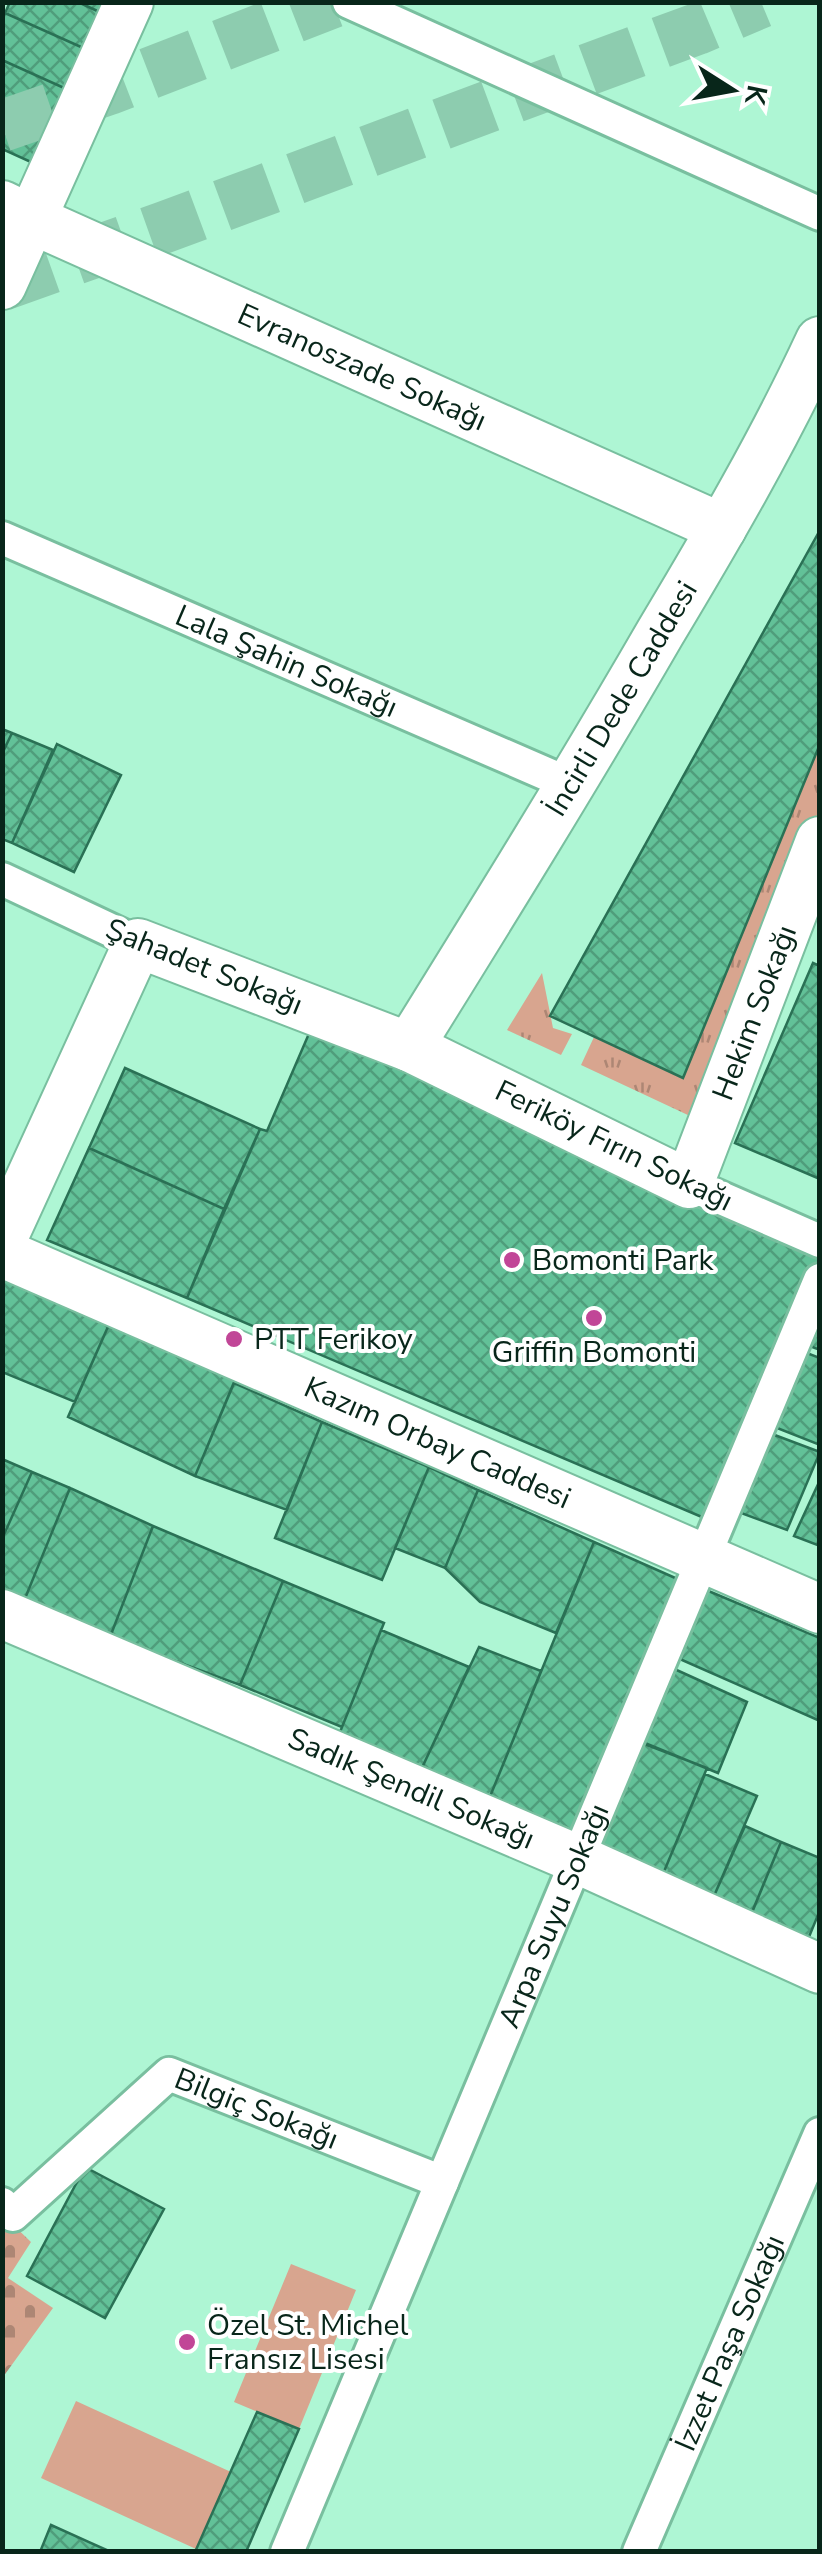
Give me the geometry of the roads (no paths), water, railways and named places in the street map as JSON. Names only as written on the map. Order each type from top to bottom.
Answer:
[{"type":"street","points":[[2,285],[18,212],[128,2]]},
{"type":"street","points":[[349,2],[820,214]]},
{"type":"street","name":"Evranoszade Sokağı","points":[[18,212],[722,528]]},
{"type":"street","name":"İncirli Dede Caddesi","points":[[409,1048],[572,784],[722,528],[792,401],[820,341]]},
{"type":"street","name":"Lala Şahin Sokağı","points":[[2,538],[572,784]]},
{"type":"street","name":"Hekim Sokağı","points":[[690,1184],[814,870]]},
{"type":"street","name":"Şahadet Sokağı","points":[[2,879],[138,943],[409,1048]]},
{"type":"street","points":[[2,1240],[138,943]]},
{"type":"street","name":"Feriköy Fırın Sokağı","points":[[409,1048],[690,1184],[820,1242]]},
{"type":"street","name":"Kazım Orbay Caddesi","points":[[2,1253],[820,1609]]},
{"type":"street","name":"Arpa Suyu Sokağı","points":[[287,2552],[820,1280]]},
{"type":"street","name":"Sadık Şendil Sokağı","points":[[2,1614],[577,1859],[820,1969]]},
{"type":"street","name":"Bilgiç Sokağı","points":[[2,2204],[13,2214],[169,2074],[442,2182]]},
{"type":"street","name":"İzzet Paşa Sokağı","points":[[638,2552],[820,2134]]},
{"type":"tunnel","points":[[2,126],[333,2]]},
{"type":"tunnel","points":[[2,285],[761,2]]},
{"type":"place","name":"Bomonti Park","points":[[512,1260]]},
{"type":"place","name":"Griffin Bomonti","points":[[594,1318]]},
{"type":"place","name":"PTT Ferikoy","points":[[234,1339]]},
{"type":"place","name":"Özel St. Michel Fransız Lisesi","points":[[187,2342]]}]
